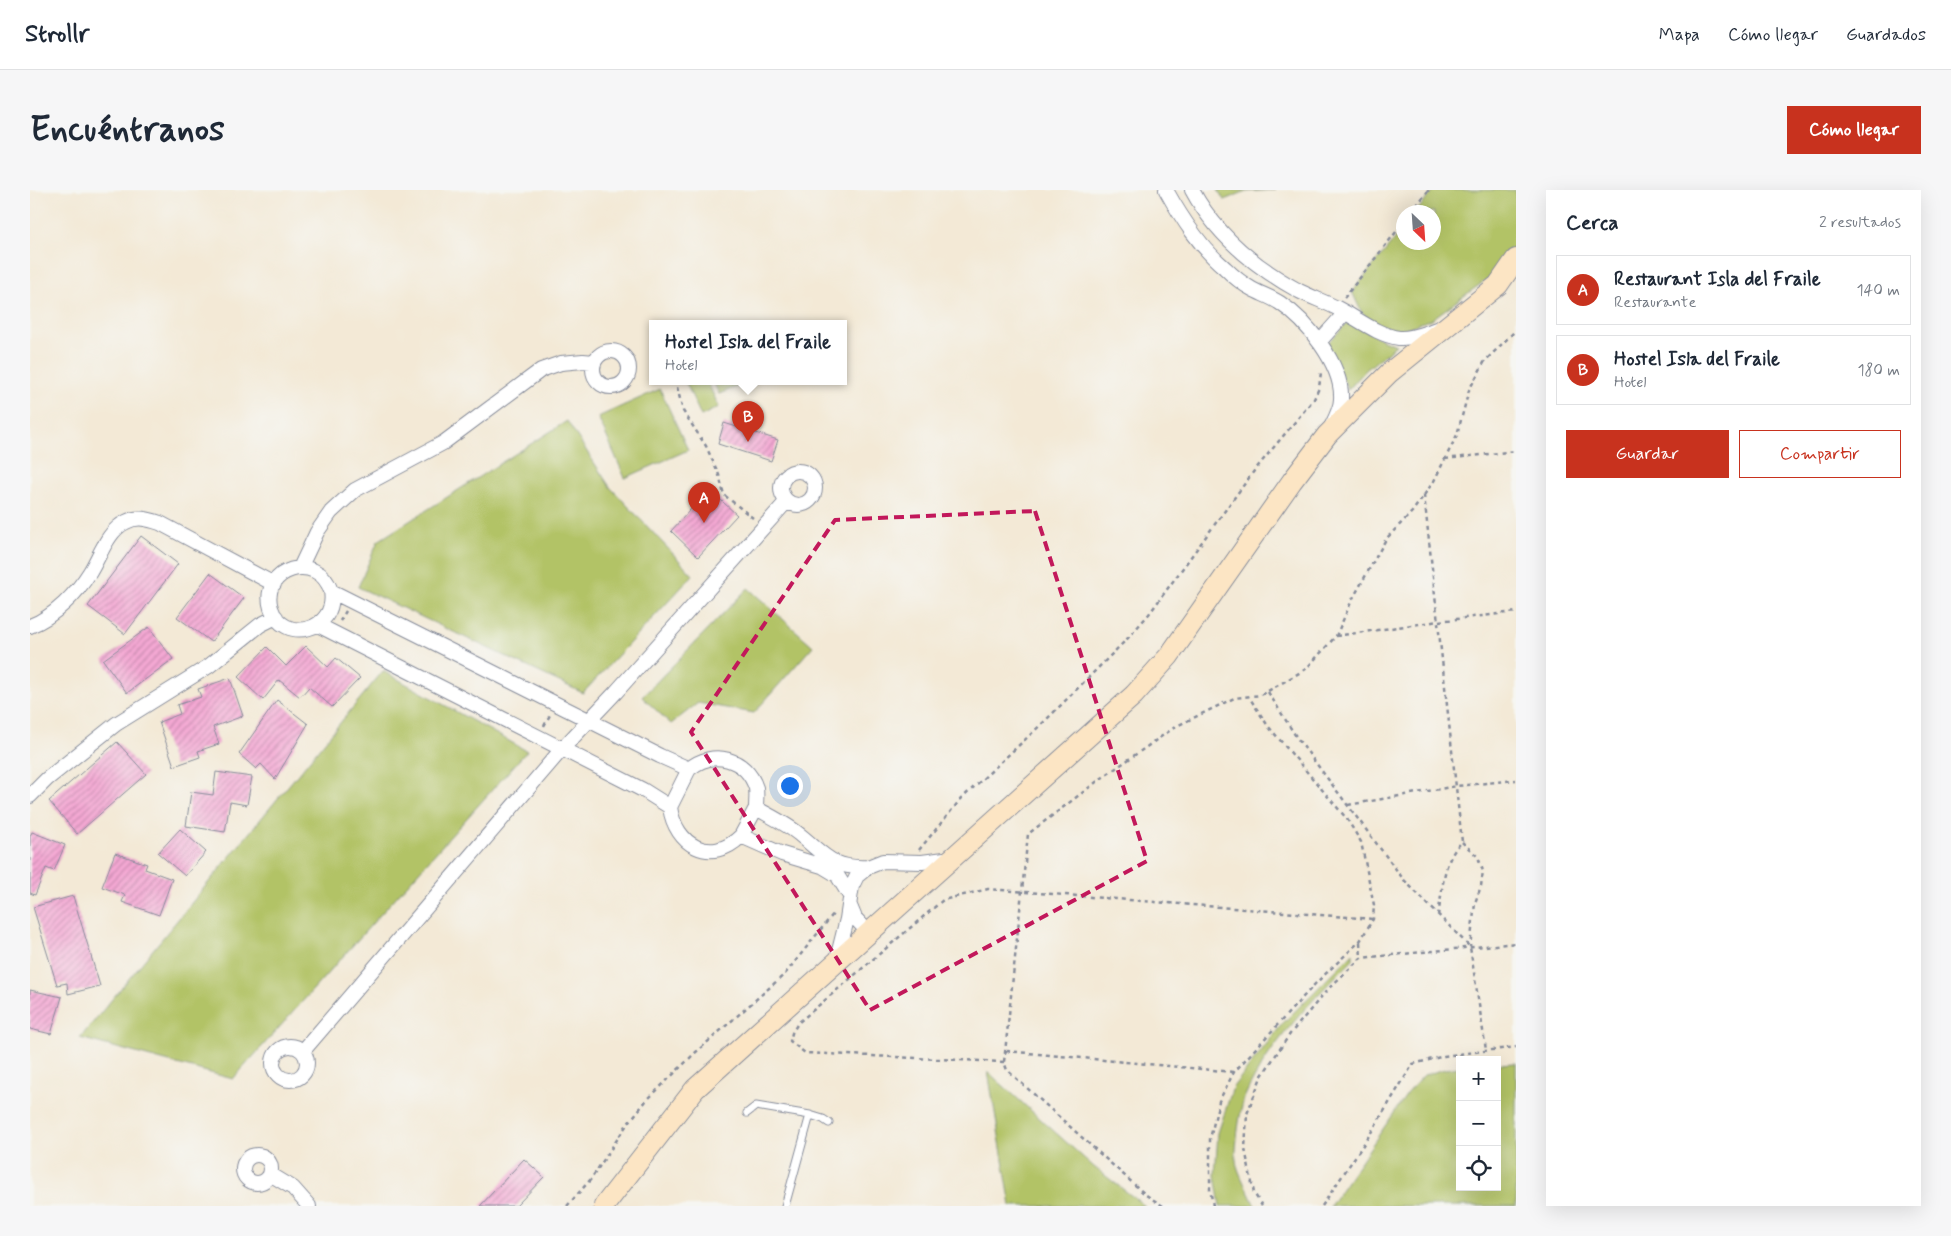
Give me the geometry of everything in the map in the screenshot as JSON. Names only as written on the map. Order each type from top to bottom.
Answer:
[{"type":"main road","points":[[604,1206],[695,1089],[870,934],[1134,695],[1169,656],[1247,544],[1327,435],[1389,373],[1498,285],[1516,258]]},
{"type":"street","points":[[1166,190],[1181,218],[1213,258],[1251,289],[1278,302],[1298,316],[1319,342],[1340,383],[1341,400],[1327,435]]},
{"type":"street","points":[[1192,190],[1212,223],[1236,247],[1274,276],[1301,292],[1341,310],[1381,332],[1398,338],[1408,338],[1452,324]]},
{"type":"street","points":[[1319,342],[1341,310]]},
{"type":"street","points":[[300,568],[318,532],[331,512],[355,490],[444,443],[541,370],[561,363],[594,362]]},
{"type":"street","points":[[303,1051],[562,749],[616,692],[786,501]]},
{"type":"street","points":[[30,626],[57,609],[73,594],[88,575],[111,534],[126,522],[144,518],[160,523],[274,584]]},
{"type":"street","points":[[300,568],[311,569],[321,575],[331,592],[332,604],[330,611],[318,625],[307,629],[294,629],[283,624],[276,617],[270,600],[274,584],[287,571],[300,568]]},
{"type":"street","points":[[331,592],[689,769]]},
{"type":"street","points":[[30,796],[47,779],[116,724],[209,666],[260,625],[276,617]]},
{"type":"street","points":[[318,625],[643,790],[670,806]]},
{"type":"street","points":[[716,757],[731,761],[748,772],[756,789],[756,808],[741,836],[733,844],[722,849],[708,850],[695,846],[684,839],[677,830],[672,820],[670,806],[689,769],[695,764],[716,757]]},
{"type":"street","points":[[756,808],[799,834],[824,857],[841,865],[854,868],[868,867],[907,856],[922,862],[952,858]]},
{"type":"street","points":[[741,836],[782,854],[822,866],[837,875],[843,883],[855,918],[870,934]]},
{"type":"street","points":[[907,856],[917,871],[928,881]]},
{"type":"street","points":[[836,964],[852,886],[857,876],[868,867]]},
{"type":"street","points":[[270,1174],[293,1188],[309,1206]]},
{"type":"lane","points":[[747,1113],[756,1106],[810,1115],[829,1123]]},
{"type":"lane","points":[[785,1206],[810,1115]]},
{"type":"lane","points":[[623,1194],[638,1162]]},
{"type":"path","points":[[1417,205],[1429,190]]},
{"type":"path","points":[[1341,310],[1396,233]]},
{"type":"path","points":[[1163,1206],[1146,1195],[1014,1077],[1007,1070],[1004,1062],[1028,834],[1099,780],[1175,727],[1234,698],[1261,695],[1268,692],[1306,669],[1336,636],[1352,600],[1386,539],[1412,512],[1446,460],[1457,435],[1469,390],[1485,361],[1516,330]]},
{"type":"path","points":[[907,856],[919,850],[960,800],[1052,714],[1128,638],[1149,614],[1254,471],[1314,399],[1319,388],[1321,369]]},
{"type":"path","points":[[676,385],[683,411],[706,446],[719,475],[724,495],[764,527]]},
{"type":"path","points":[[1446,460],[1516,451]]},
{"type":"path","points":[[1424,495],[1462,842],[1478,857],[1483,871],[1481,886],[1475,903],[1470,947],[1486,1050]]},
{"type":"path","points":[[334,632],[351,601]]},
{"type":"path","points":[[1336,636],[1516,612]]},
{"type":"path","points":[[1268,692],[1297,738],[1404,880],[1470,947]]},
{"type":"path","points":[[1213,1206],[1210,1189],[1210,1139],[1219,1101],[1234,1072],[1316,983],[1360,941],[1373,919],[1374,905],[1361,842],[1347,819],[1268,726],[1248,697]]},
{"type":"path","points":[[538,737],[556,703]]},
{"type":"path","points":[[1348,805],[1457,786],[1516,780]]},
{"type":"path","points":[[1438,915],[1445,870],[1454,850],[1462,842]]},
{"type":"path","points":[[567,1206],[591,1179],[626,1126],[646,1101],[695,1053],[786,974],[839,906],[843,883]]},
{"type":"path","points":[[1004,1062],[806,1053],[790,1041],[798,1023],[942,900],[988,889],[1022,890],[1373,919]]},
{"type":"path","points":[[1360,941],[1361,958]]},
{"type":"path","points":[[1262,1206],[1254,1193],[1244,1148],[1246,1114],[1261,1077],[1290,1034],[1328,989],[1361,958],[1516,943]]},
{"type":"path","points":[[1322,1206],[1367,1139],[1413,1064],[1444,1056],[1516,1047]]},
{"type":"path","points":[[1006,1052],[1234,1072]]},
{"type":"highlighted area","points":[[1035,511],[1147,861],[870,1010],[691,732],[835,520]]},
{"type":"green space","points":[[1218,190],[1275,190],[1244,192],[1224,200]]},
{"type":"green space","points":[[1434,190],[1516,190],[1516,241],[1512,250],[1489,278],[1432,319],[1401,330],[1387,329],[1373,323],[1362,313],[1352,292],[1396,238],[1396,250],[1441,250],[1441,205],[1422,205]]},
{"type":"green space","points":[[1349,321],[1396,345],[1366,370],[1348,390],[1327,344]]},
{"type":"green space","points":[[687,385],[709,385],[719,407],[701,416]]},
{"type":"green space","points":[[715,385],[738,385],[738,386],[719,394]]},
{"type":"green space","points":[[660,389],[688,450],[625,478],[598,417]]},
{"type":"green space","points":[[567,421],[610,487],[693,575],[583,693],[358,587],[378,541]]},
{"type":"green space","points":[[748,588],[813,646],[754,713],[698,703],[671,724],[642,697]]},
{"type":"green space","points":[[383,671],[527,751],[233,1079],[80,1038]]},
{"type":"green space","points":[[1353,953],[1353,959],[1323,989],[1279,1041],[1254,1077],[1245,1096],[1238,1128],[1236,1160],[1255,1206],[1220,1206],[1215,1175],[1218,1133],[1233,1087],[1283,1023]]},
{"type":"green space","points":[[1516,1063],[1516,1206],[1330,1206],[1407,1094],[1424,1075],[1456,1068],[1456,1191],[1501,1191],[1501,1064]]},
{"type":"green space","points":[[988,1072],[1094,1167],[1145,1206],[1011,1206]]},
{"type":"building","points":[[724,423],[778,440],[771,461],[718,444]]},
{"type":"building","points":[[709,489],[737,515],[698,557],[671,531]]},
{"type":"building","points":[[141,536],[178,564],[125,634],[88,606]]},
{"type":"building","points":[[210,573],[244,598],[211,642],[177,617]]},
{"type":"building","points":[[149,627],[173,659],[127,693],[103,660]]},
{"type":"building","points":[[306,646],[328,667],[336,658],[360,678],[332,707],[309,687],[300,697],[279,680],[263,700],[238,677],[267,647],[286,666]]},
{"type":"building","points":[[230,678],[243,716],[213,727],[219,744],[198,751],[200,757],[174,766],[159,722],[180,714],[177,705],[201,697],[198,689]]},
{"type":"building","points":[[277,700],[308,724],[275,779],[261,764],[256,769],[239,754]]},
{"type":"building","points":[[117,742],[146,774],[77,834],[49,801]]},
{"type":"building","points":[[216,772],[252,777],[247,805],[230,802],[225,832],[186,826],[191,792],[213,795]]},
{"type":"building","points":[[180,829],[206,852],[185,876],[158,853]]},
{"type":"building","points":[[32,832],[65,845],[54,871],[46,868],[35,895],[30,893],[30,836]]},
{"type":"building","points":[[115,853],[147,864],[145,869],[172,879],[159,915],[122,902],[125,895],[102,887]]},
{"type":"building","points":[[73,896],[100,986],[68,994],[67,983],[57,985],[33,907]]},
{"type":"building","points":[[30,990],[62,997],[51,1034],[30,1029]]},
{"type":"building","points":[[524,1159],[544,1177],[516,1206],[480,1206]]},
{"type":"place","name":"Hostel Isla del Fraile","points":[[748,442]]},
{"type":"place","name":"Restaurant Isla del Fraile","points":[[704,523]]}]
